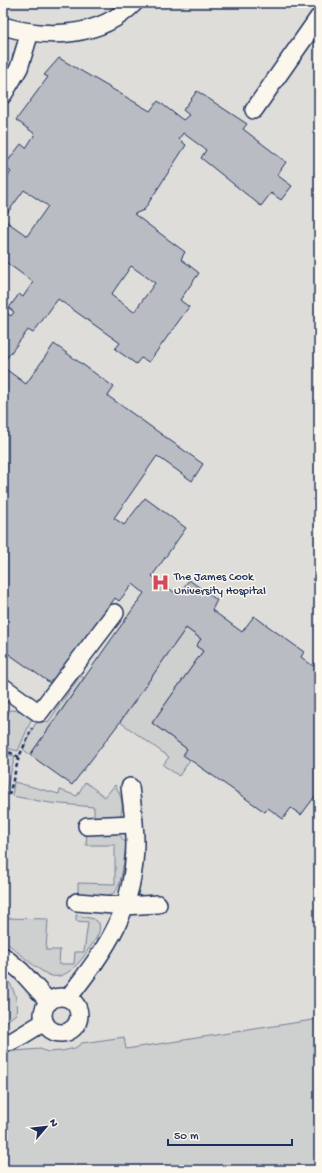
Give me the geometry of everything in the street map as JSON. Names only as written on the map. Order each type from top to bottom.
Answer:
[{"type":"lane","points":[[3,26],[30,32],[53,34],[79,32],[100,25],[128,10],[134,3]]},
{"type":"lane","points":[[254,110],[319,17]]},
{"type":"lane","points":[[3,95],[19,68],[30,32]]},
{"type":"lane","points":[[5,694],[39,713],[115,613]]},
{"type":"lane","points":[[68,998],[106,946],[121,920],[131,886],[135,842],[130,787]]},
{"type":"lane","points":[[87,826],[133,824]]},
{"type":"lane","points":[[77,902],[125,906],[158,904]]},
{"type":"lane","points":[[3,956],[21,971],[49,1002]]},
{"type":"lane","points":[[61,997],[68,998],[74,1003],[78,1010],[78,1019],[76,1025],[71,1030],[64,1033],[55,1032],[44,1022],[43,1016],[45,1007],[49,1002],[61,997]]},
{"type":"lane","points":[[3,1043],[12,1041],[44,1022]]},
{"type":"path","points":[[9,795],[19,757],[39,713]]},
{"type":"path","points":[[3,749],[19,757]]},
{"type":"shaded area","name":"The James Cook University Hospital","points":[[3,3],[319,3],[319,1170],[19,1170],[3,1162]]},
{"type":"shaded area","points":[[186,628],[201,639],[196,646],[203,651],[152,723],[187,749],[190,760],[179,776],[163,765],[169,757],[120,722]]},
{"type":"shaded area","points":[[80,676],[84,678],[30,755],[23,749],[35,724],[43,720],[48,722]]},
{"type":"shaded area","points":[[10,710],[21,711],[32,718],[18,751],[3,747],[3,725]]},
{"type":"shaded area","points":[[3,753],[15,756],[5,794],[3,794]]},
{"type":"shaded area","points":[[14,782],[59,794],[60,790],[77,796],[85,782],[105,797],[115,785],[120,794],[122,803],[120,816],[117,821],[94,819],[94,807],[50,803],[12,796]]},
{"type":"shaded area","points":[[87,832],[117,832],[126,843],[120,883],[115,892],[112,894],[97,897],[78,896],[78,883],[115,884],[115,845],[86,845]]},
{"type":"shaded area","points":[[76,915],[94,919],[99,923],[100,927],[94,941],[81,960],[67,973],[61,976],[49,975],[44,972],[3,940],[3,918],[48,919],[46,950],[60,950],[59,964],[74,964],[75,952],[84,952],[88,922],[76,921]]},
{"type":"shaded area","points":[[3,973],[16,997],[17,1008],[16,1014],[3,1024]]},
{"type":"shaded area","points":[[319,1019],[319,1170],[19,1170],[3,1162],[3,1052],[40,1049],[48,1052],[62,1051],[75,1048],[82,1043],[124,1037],[126,1049]]},
{"type":"building","points":[[59,58],[150,111],[158,101],[183,120],[189,115],[183,110],[197,91],[247,124],[243,129],[286,162],[277,175],[292,186],[281,200],[271,193],[261,206],[201,158],[206,150],[183,133],[179,139],[186,145],[144,210],[134,214],[185,252],[181,259],[199,273],[180,300],[189,307],[149,362],[141,358],[136,364],[115,349],[120,343],[58,299],[33,333],[28,330],[3,363],[3,310],[11,316],[14,312],[9,308],[19,294],[23,297],[33,282],[3,260],[3,219],[3,174],[7,177],[11,172],[4,166],[21,144],[26,148],[35,134],[16,120],[48,77],[44,75]],"holes":[[[24,190],[48,206],[27,236],[3,219]],[[131,266],[155,283],[134,312],[111,295]]]},
{"type":"building","points":[[54,344],[114,387],[108,396],[203,464],[192,481],[157,456],[114,518],[124,525],[145,498],[186,528],[152,576],[178,595],[189,580],[217,600],[212,610],[242,632],[254,616],[304,652],[301,657],[313,666],[319,657],[319,791],[301,815],[291,808],[283,819],[268,808],[265,812],[183,755],[187,749],[152,723],[203,651],[196,646],[201,639],[186,628],[120,722],[72,785],[30,755],[144,593],[133,584],[119,601],[115,598],[53,685],[3,650],[3,367],[26,384]]},
{"type":"place","name":"The James Cook University Hospital","points":[[161,583]]}]
